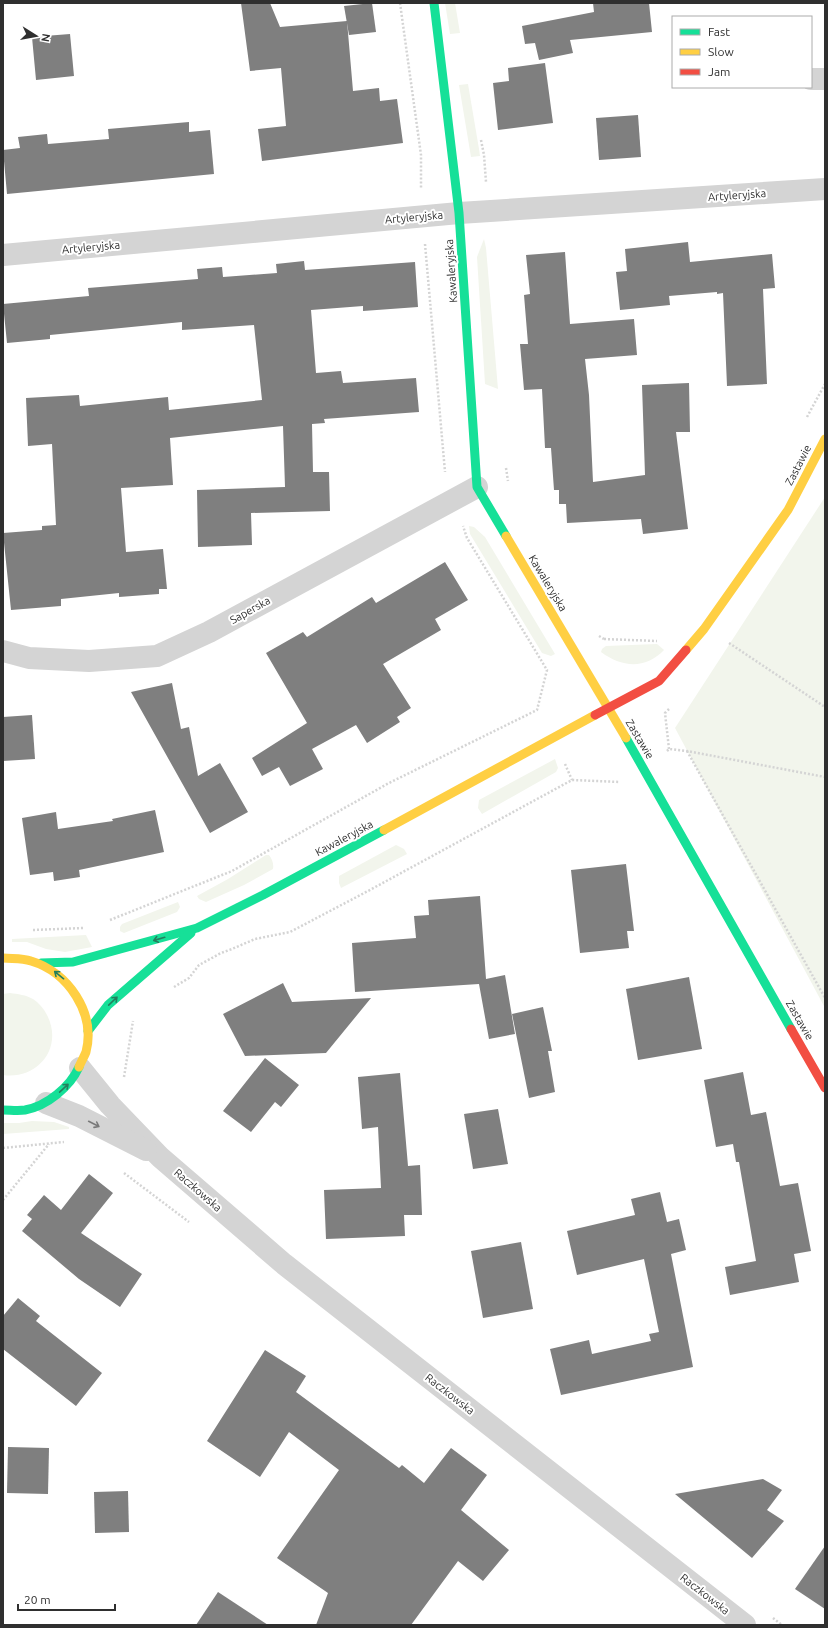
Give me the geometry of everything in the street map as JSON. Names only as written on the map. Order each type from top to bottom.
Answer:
[{"type":"street","name":"Kawaleryjska","points":[[41,963],[73,962],[197,928],[263,895],[548,742],[608,708],[478,487],[459,213],[434,3]]},
{"type":"street","points":[[812,79],[825,79]]},
{"type":"street","name":"Artyleryjska","points":[[3,255],[459,213],[825,189]]},
{"type":"street","name":"Zastawie","points":[[825,439],[788,510],[704,629],[659,681],[608,708],[825,1088]]},
{"type":"street","name":"Saperska","points":[[3,651],[29,658],[89,661],[157,656],[209,632],[478,487]]},
{"type":"street","name":"Kawaleryjska","points":[[88,1031],[108,1005],[197,928]]},
{"type":"street","points":[[3,958],[18,957],[41,963],[60,974],[74,990],[84,1010],[88,1031],[86,1050],[80,1068],[66,1088],[46,1103],[25,1110],[3,1110]]},
{"type":"street","name":"Raczkowska","points":[[80,1068],[110,1105],[160,1157],[284,1264],[745,1625]]},
{"type":"street","name":"Raczkowska","points":[[46,1103],[79,1116],[160,1157]]},
{"type":"path","points":[[480,136],[484,155],[488,211]]},
{"type":"path","points":[[505,461],[509,483]]},
{"type":"path","points":[[594,631],[604,639]]},
{"type":"path","points":[[728,642],[825,707]]},
{"type":"path","points":[[669,749],[825,777]]},
{"type":"path","points":[[687,752],[825,998]]},
{"type":"path","points":[[169,990],[189,978],[199,965],[221,953],[232,950],[255,939],[290,932],[368,892],[572,780]]},
{"type":"path","points":[[27,931],[91,928],[106,954]]},
{"type":"path","points":[[123,1080],[134,1010],[125,989]]},
{"type":"path","points":[[3,1200],[49,1144]]},
{"type":"path","points":[[770,1615],[782,1625]]},
{"type":"shaded area","points":[[445,3],[455,3],[460,33],[450,34]]},
{"type":"shaded area","points":[[468,84],[480,156],[471,157],[459,85]]},
{"type":"shaded area","points":[[484,239],[498,389],[485,384],[477,257]]},
{"type":"shaded area","points":[[825,497],[825,1008],[675,728]]},
{"type":"shaded area","points":[[469,526],[474,527],[485,537],[555,654],[551,656],[542,653],[470,534]]},
{"type":"shaded area","points":[[657,644],[664,650],[649,661],[641,663],[633,664],[617,661],[601,652],[606,646]]},
{"type":"shaded area","points":[[555,759],[558,768],[556,772],[482,814],[478,808],[479,800]]},
{"type":"shaded area","points":[[396,845],[404,849],[407,854],[341,888],[339,876]]},
{"type":"shaded area","points":[[266,855],[269,855],[271,858],[273,869],[244,885],[206,902],[199,899],[197,896],[228,879]]},
{"type":"shaded area","points":[[178,902],[180,907],[177,912],[124,933],[120,931],[122,924]]},
{"type":"shaded area","points":[[86,935],[92,947],[65,952],[46,949],[27,942],[12,942],[12,939]]},
{"type":"shaded area","points":[[10,993],[30,998],[41,1006],[47,1015],[51,1027],[52,1039],[50,1050],[36,1067],[27,1072],[15,1075],[3,1075],[3,994]]},
{"type":"shaded area","points":[[32,1121],[54,1122],[69,1127],[69,1129],[3,1134],[3,1123]]},
{"type":"building","points":[[241,3],[270,3],[280,27],[347,21],[353,91],[379,88],[380,101],[397,99],[403,143],[262,161],[258,129],[286,126],[281,68],[250,71]]},
{"type":"building","points":[[372,3],[376,32],[349,35],[344,6]]},
{"type":"building","points":[[593,3],[649,3],[652,32],[570,40],[573,53],[539,60],[535,43],[525,44],[522,26],[594,12]]},
{"type":"building","points":[[70,34],[74,76],[36,80],[32,37]]},
{"type":"building","points":[[545,63],[553,123],[498,130],[493,83],[509,81],[508,68]]},
{"type":"building","points":[[638,115],[641,157],[599,160],[596,118]]},
{"type":"building","points":[[189,122],[189,132],[210,130],[214,174],[7,194],[3,150],[20,148],[18,137],[47,134],[48,144],[109,139],[108,129]]},
{"type":"building","points":[[688,242],[690,262],[772,254],[775,288],[763,289],[767,384],[727,386],[723,293],[717,294],[717,292],[669,296],[670,305],[620,310],[616,272],[627,271],[625,249]]},
{"type":"building","points":[[565,252],[570,324],[634,319],[637,355],[585,359],[589,395],[593,482],[645,475],[642,385],[689,383],[690,432],[676,432],[688,529],[643,534],[641,519],[567,523],[566,504],[559,504],[559,490],[554,490],[551,448],[545,448],[542,389],[524,390],[520,344],[528,344],[524,295],[530,294],[526,255]]},
{"type":"building","points":[[304,261],[305,270],[415,262],[418,307],[363,311],[363,306],[311,310],[316,373],[341,371],[343,383],[416,378],[419,412],[324,419],[325,423],[312,424],[313,472],[329,472],[330,511],[251,513],[252,545],[198,547],[197,490],[285,487],[283,426],[170,438],[173,485],[121,488],[126,552],[163,549],[167,589],[159,589],[159,594],[119,597],[119,593],[61,599],[61,606],[11,610],[3,533],[42,530],[42,526],[56,525],[52,444],[28,446],[26,398],[79,395],[80,406],[168,397],[169,410],[262,400],[254,325],[182,330],[182,322],[50,335],[50,339],[7,343],[3,304],[89,296],[88,288],[198,279],[197,269],[222,267],[223,277],[277,273],[276,264]]},
{"type":"building","points":[[445,562],[468,600],[435,619],[441,630],[383,664],[411,708],[397,717],[400,722],[367,743],[356,725],[312,749],[323,769],[290,786],[279,767],[262,776],[252,758],[307,723],[266,653],[303,632],[307,637],[372,597],[376,603]]},
{"type":"building","points":[[172,683],[181,729],[189,727],[198,776],[220,763],[248,812],[210,833],[131,692]]},
{"type":"building","points":[[32,715],[35,759],[3,761],[3,717]]},
{"type":"building","points":[[155,810],[164,852],[79,870],[80,877],[54,881],[53,872],[30,875],[22,818],[56,812],[58,829],[113,821],[112,819]]},
{"type":"building","points":[[626,864],[634,931],[627,931],[629,948],[580,953],[571,870]]},
{"type":"building","points":[[480,896],[486,979],[505,975],[515,1034],[489,1039],[479,984],[355,992],[352,943],[416,938],[414,916],[429,915],[428,900]]},
{"type":"building","points":[[689,977],[702,1049],[638,1060],[626,989]]},
{"type":"building","points":[[283,983],[292,1002],[371,998],[326,1053],[245,1056],[223,1014]]},
{"type":"building","points":[[543,1007],[552,1051],[548,1051],[555,1092],[529,1098],[512,1014]]},
{"type":"building","points":[[265,1058],[299,1085],[281,1107],[275,1102],[251,1132],[223,1111]]},
{"type":"building","points":[[743,1072],[751,1115],[766,1112],[780,1186],[798,1183],[811,1251],[794,1254],[799,1282],[730,1295],[725,1267],[756,1261],[739,1162],[736,1162],[733,1144],[716,1147],[704,1080]]},
{"type":"building","points":[[400,1073],[408,1166],[420,1165],[422,1215],[404,1215],[405,1236],[326,1239],[324,1190],[381,1188],[378,1127],[362,1129],[358,1077]]},
{"type":"building","points":[[498,1109],[508,1164],[473,1169],[464,1114]]},
{"type":"building","points":[[89,1174],[113,1193],[81,1233],[142,1274],[120,1307],[79,1279],[22,1231],[32,1219],[27,1215],[44,1195],[61,1210]]},
{"type":"building","points":[[660,1192],[667,1222],[679,1219],[686,1250],[671,1254],[693,1367],[561,1395],[550,1349],[589,1340],[592,1354],[651,1341],[649,1334],[659,1332],[644,1259],[577,1275],[567,1231],[635,1215],[631,1199]]},
{"type":"building","points":[[521,1242],[533,1309],[483,1318],[471,1251]]},
{"type":"building","points":[[18,1298],[40,1316],[36,1321],[102,1373],[76,1406],[3,1349],[3,1316]]},
{"type":"building","points":[[265,1350],[306,1376],[296,1392],[399,1468],[402,1465],[424,1483],[451,1448],[487,1475],[461,1510],[509,1550],[483,1581],[458,1561],[411,1625],[316,1625],[328,1593],[277,1558],[339,1470],[289,1432],[260,1477],[207,1441]]},
{"type":"building","points":[[8,1447],[49,1448],[48,1494],[7,1493]]},
{"type":"building","points":[[763,1479],[782,1490],[767,1510],[784,1521],[752,1558],[675,1494]]},
{"type":"building","points":[[128,1491],[129,1532],[95,1533],[94,1492]]},
{"type":"building","points":[[825,1546],[825,1609],[795,1589]]},
{"type":"building","points":[[218,1592],[268,1625],[196,1625]]},
{"type":"traffic: fast","points":[[434,3],[459,213],[477,487],[506,536]]},
{"type":"traffic: fast","points":[[626,738],[791,1029]]},
{"type":"traffic: fast","points":[[41,963],[73,962],[197,928],[263,895],[384,830]]},
{"type":"traffic: fast","points":[[88,1031],[108,1005],[191,933]]},
{"type":"traffic: fast","points":[[3,1110],[25,1110],[33,1108],[49,1100],[70,1082],[79,1067]]},
{"type":"traffic: slow","points":[[686,650],[704,629],[788,510],[825,439]]},
{"type":"traffic: slow","points":[[506,536],[626,738]]},
{"type":"traffic: slow","points":[[384,830],[595,715]]},
{"type":"traffic: slow","points":[[3,958],[28,960],[44,966],[57,974],[76,996],[83,1009],[87,1023],[88,1037],[86,1052],[79,1067]]},
{"type":"traffic: jam","points":[[595,715],[659,681],[686,650]]},
{"type":"traffic: jam","points":[[791,1029],[825,1088]]}]
